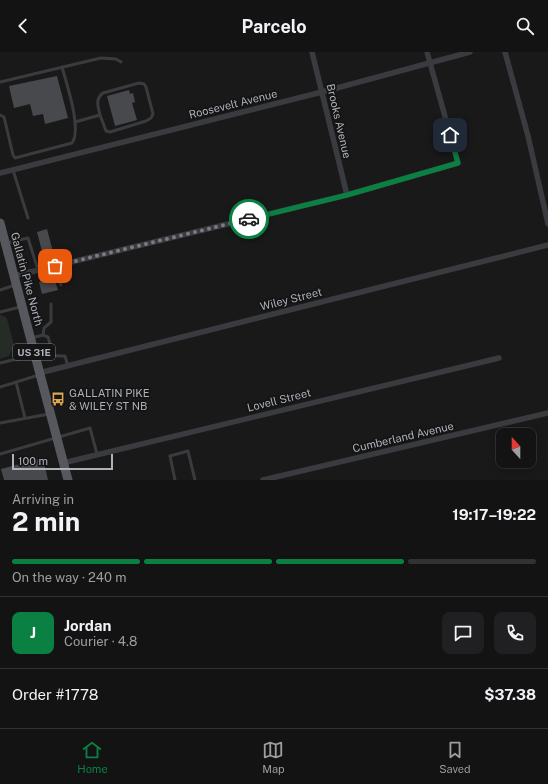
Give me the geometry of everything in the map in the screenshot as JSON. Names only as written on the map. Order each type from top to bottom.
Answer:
[{"type":"main road","name":"Gallatin Pike North","points":[[0,224],[4,246],[15,280],[68,480]]},
{"type":"street","name":"Brooks Avenue","points":[[312,52],[347,195]]},
{"type":"street","points":[[15,280],[38,270],[347,195],[458,163],[427,52]]},
{"type":"street","name":"Roosevelt Avenue","points":[[0,173],[322,92],[470,52]]},
{"type":"street","points":[[505,52],[528,136],[548,224]]},
{"type":"street","name":"Wiley Street","points":[[39,374],[548,245]]},
{"type":"street","name":"Lovell Street","points":[[63,463],[499,358]]},
{"type":"street","name":"Cumberland Avenue","points":[[263,480],[548,413]]},
{"type":"lane","points":[[0,82],[101,58],[109,57],[121,62]]},
{"type":"lane","points":[[0,110],[0,115],[4,116],[15,158],[72,143],[76,135],[75,122],[62,67]]},
{"type":"lane","points":[[139,83],[144,84],[146,87],[153,114],[151,118],[146,121],[110,132],[106,130],[100,115],[97,102],[98,97],[103,93],[139,83]]},
{"type":"lane","points":[[75,122],[100,115]]},
{"type":"lane","points":[[13,170],[28,218]]},
{"type":"lane","points":[[4,246],[28,238],[38,270]]},
{"type":"lane","points":[[55,266],[61,285]]},
{"type":"lane","points":[[0,290],[15,280]]},
{"type":"lane","points":[[43,335],[44,328],[51,322],[51,304]]},
{"type":"lane","points":[[0,312],[22,307]]},
{"type":"lane","points":[[30,338],[43,335],[48,337],[53,354],[65,356],[68,366]]},
{"type":"lane","points":[[0,363],[34,354]]},
{"type":"lane","points":[[0,387],[39,374]]},
{"type":"lane","points":[[16,382],[25,418]]},
{"type":"lane","points":[[0,422],[50,414]]},
{"type":"lane","points":[[0,454],[90,428],[97,454]]},
{"type":"lane","points":[[176,480],[170,456],[188,451],[195,480]]},
{"type":"shaded area","points":[[0,315],[7,319],[14,345],[9,356],[0,359]]},
{"type":"building","points":[[57,76],[68,118],[45,124],[43,114],[33,116],[30,104],[14,108],[9,86]]},
{"type":"building","points":[[129,90],[130,94],[133,93],[135,102],[132,103],[137,120],[115,126],[107,96]]},
{"type":"building","points":[[47,229],[53,252],[43,255],[37,232]]},
{"type":"building","points":[[54,278],[58,290],[42,294],[39,282]]},
{"type":"building","points":[[43,458],[48,480],[4,480],[1,469]]},
{"type":"way so far","points":[[55,266],[249,219]]},
{"type":"place","name":"GALLATIN PIKE & WILEY ST NB","points":[[58,399]]},
{"type":"route","points":[[249,219],[347,195],[458,163],[450,135]]}]
